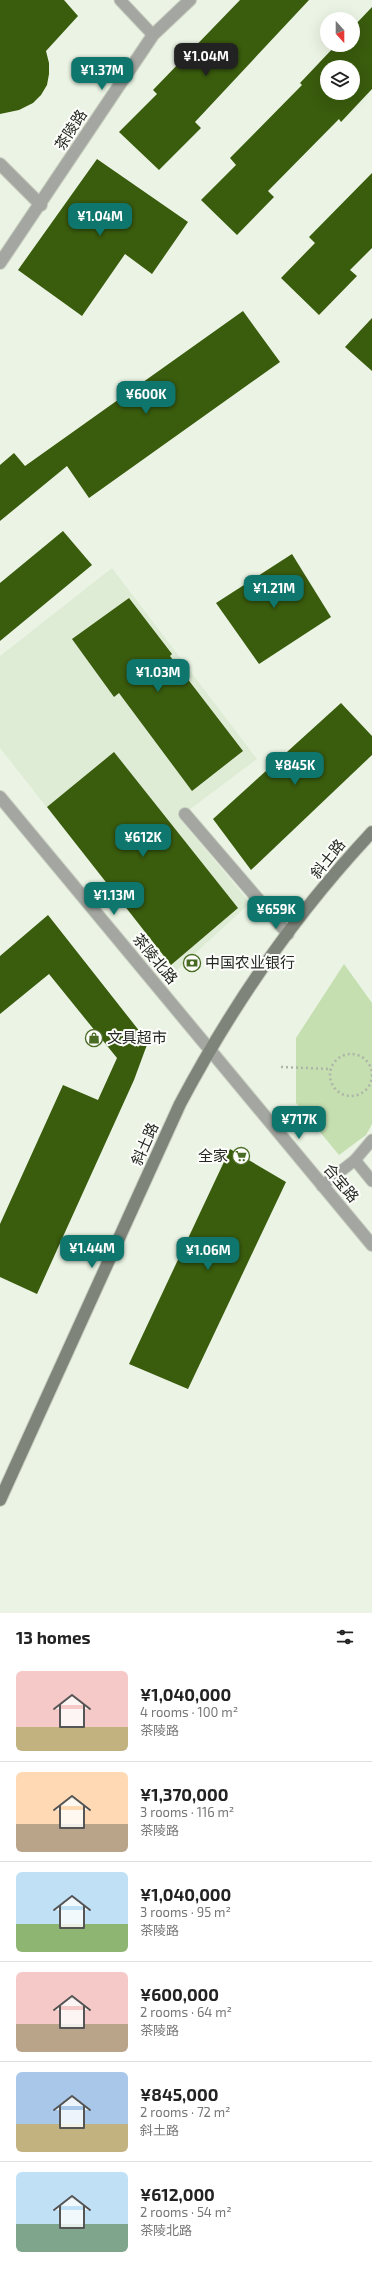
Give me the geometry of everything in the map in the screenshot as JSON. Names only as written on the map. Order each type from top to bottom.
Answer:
[{"type":"main road","name":"斜土路","points":[[0,1500],[180,1104],[209,1050],[250,985],[288,934],[372,832]]},
{"type":"street","name":"茶陵路","points":[[0,263],[41,205],[153,35],[190,0]]},
{"type":"street","points":[[0,164],[41,205]]},
{"type":"street","name":"茶陵北路","points":[[0,797],[209,1050]]},
{"type":"street","points":[[185,814],[288,934]]},
{"type":"street","name":"合宝路","points":[[209,1050],[372,1245]]},
{"type":"lane","points":[[120,0],[153,35]]},
{"type":"lane","points":[[322,1186],[355,1160],[372,1140]]},
{"type":"lane","points":[[355,1160],[372,1181]]},
{"type":"path","points":[[351,1054],[363,1058],[368,1063],[372,1076],[367,1089],[355,1096],[347,1096],[341,1093],[331,1082],[331,1069],[338,1058],[351,1054]]},
{"type":"path","points":[[281,1067],[331,1069]]},
{"type":"shaded area","points":[[112,568],[257,759],[185,813],[181,820],[250,903],[176,971],[0,748],[0,656]]},
{"type":"green space","points":[[344,964],[372,1003],[372,1124],[366,1135],[339,1155],[296,1103],[296,1038]]},
{"type":"building","points":[[0,0],[64,0],[78,16],[46,51],[49,63],[49,74],[47,85],[41,95],[33,103],[19,110],[0,114]]},
{"type":"building","points":[[240,0],[309,0],[195,122],[201,128],[159,170],[119,132],[157,94],[153,90]]},
{"type":"building","points":[[372,7],[372,89],[341,122],[339,119],[268,191],[274,197],[237,235],[201,200],[236,165],[230,158],[302,85],[300,83],[320,62],[320,100],[360,100],[360,60],[322,60],[329,52],[360,52],[360,20]]},
{"type":"building","points":[[97,159],[188,222],[152,274],[125,254],[82,316],[18,270]]},
{"type":"building","points":[[372,173],[372,248],[350,270],[357,276],[319,315],[281,278],[315,243],[309,237]]},
{"type":"building","points":[[243,311],[280,362],[89,498],[67,466],[0,521],[0,465],[14,453],[25,466]]},
{"type":"building","points":[[372,318],[372,371],[345,347]]},
{"type":"building","points":[[63,531],[92,565],[0,641],[0,583]]},
{"type":"building","points":[[292,554],[331,617],[259,664],[216,603]]},
{"type":"building","points":[[129,598],[172,654],[170,656],[243,751],[192,791],[119,693],[114,697],[72,639]]},
{"type":"building","points":[[341,703],[372,736],[372,755],[251,870],[213,819]]},
{"type":"building","points":[[114,752],[238,908],[171,965],[47,807]]},
{"type":"building","points":[[48,915],[148,1042],[134,1080],[37,1294],[0,1277],[0,1224],[63,1085],[98,1100],[117,1058],[49,974],[0,1014],[0,956]]},
{"type":"building","points":[[230,1149],[286,1182],[188,1389],[129,1364]]},
{"type":"place","name":"中国农业银行","points":[[192,963]]},
{"type":"place","name":"文具超市","points":[[94,1038]]},
{"type":"place","name":"全家","points":[[241,1156]]}]
